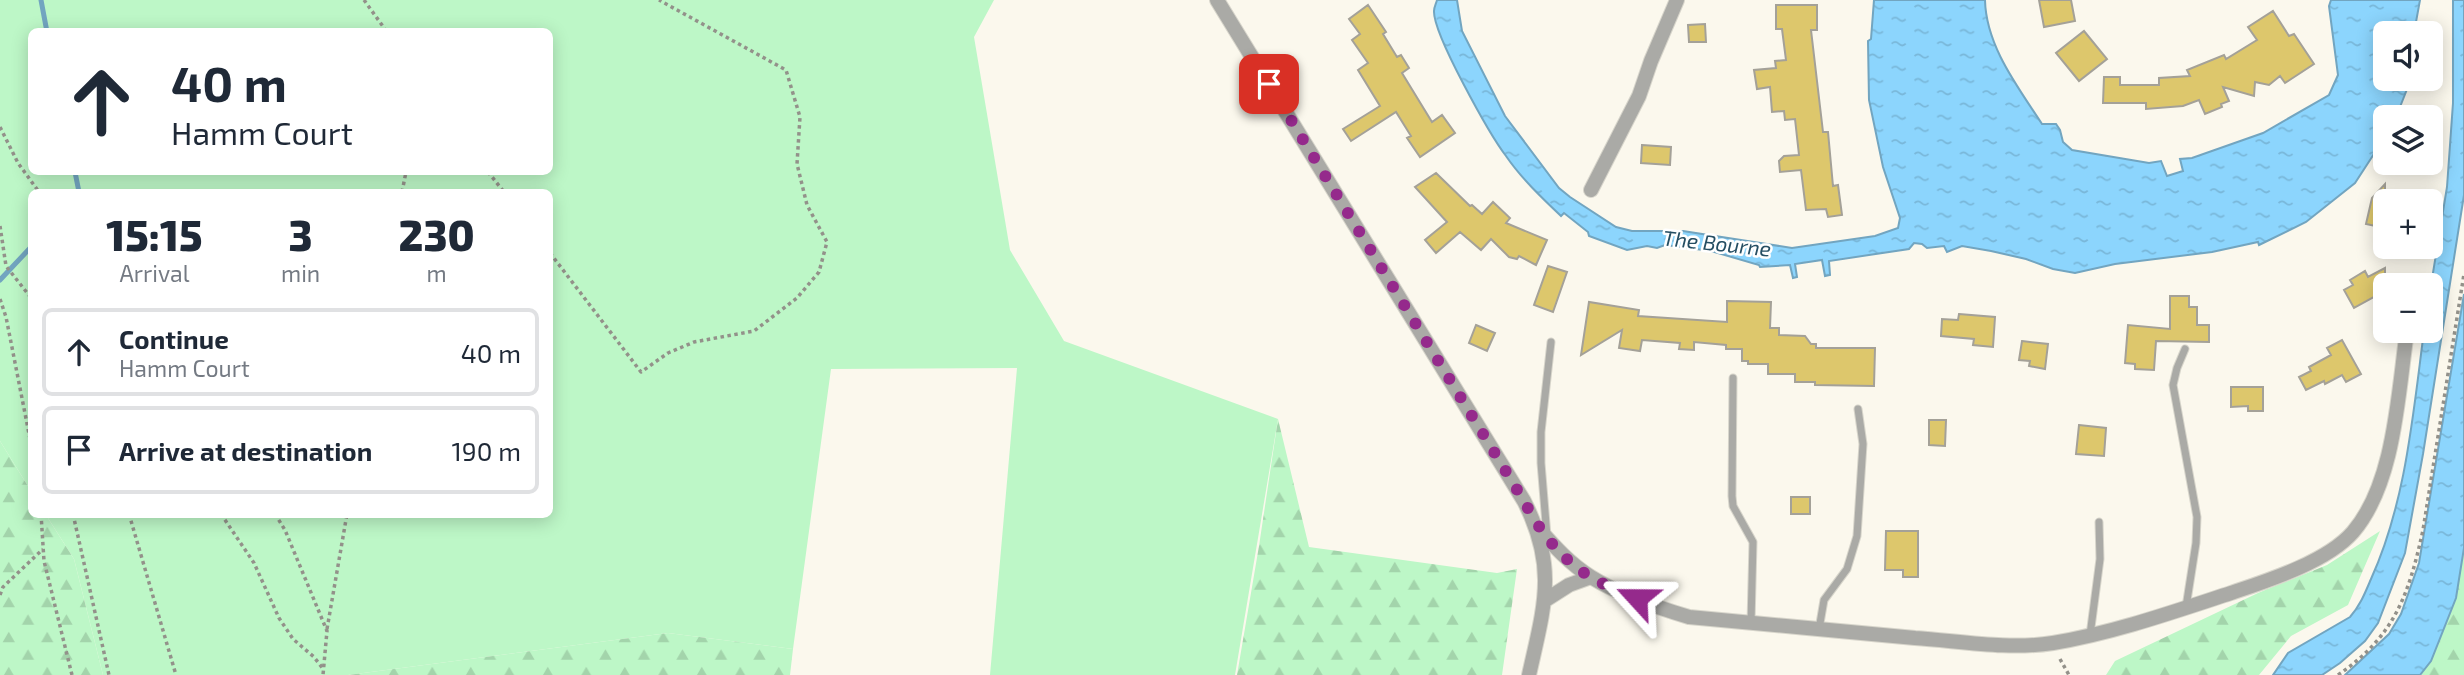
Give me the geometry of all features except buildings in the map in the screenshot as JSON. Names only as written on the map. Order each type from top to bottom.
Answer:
[{"type":"street","points":[[1217,0],[1543,533],[1563,556],[1591,578],[1662,609],[1689,617],[1998,645],[2051,643],[2090,635],[2270,580],[2317,559],[2352,534],[2374,499],[2389,447],[2405,343]]},
{"type":"street","points":[[1591,190],[1639,96],[1677,0]]},
{"type":"street","points":[[1529,675],[1544,601],[1543,533]]},
{"type":"street","points":[[1544,601],[1569,585],[1591,578]]},
{"type":"lane","points":[[1543,533],[1541,432],[1551,342]]},
{"type":"lane","points":[[2185,349],[2173,385],[2197,517],[2194,563],[2186,607]]},
{"type":"lane","points":[[1733,378],[1732,496],[1733,506],[1753,542],[1751,622]]},
{"type":"lane","points":[[1819,629],[1824,600],[1847,569],[1857,536],[1863,444],[1858,408]]},
{"type":"lane","points":[[2090,635],[2100,559],[2099,522]]},
{"type":"path","points":[[367,0],[384,28]]},
{"type":"path","points":[[553,257],[641,372],[668,353],[694,342],[754,331],[797,298],[819,272],[827,242],[807,205],[797,163],[800,117],[786,70],[659,0]]},
{"type":"path","points":[[0,127],[18,163],[37,189]]},
{"type":"path","points":[[490,175],[502,189]]},
{"type":"path","points":[[0,226],[6,266],[28,294]]},
{"type":"path","points":[[2339,675],[2386,632],[2397,613],[2416,561],[2464,274]]},
{"type":"path","points":[[0,299],[28,429]]},
{"type":"path","points":[[41,518],[44,561],[72,675]]},
{"type":"path","points":[[74,518],[109,675]]},
{"type":"path","points":[[130,518],[176,675]]},
{"type":"path","points":[[224,518],[254,563],[279,618],[293,639],[314,657],[323,672]]},
{"type":"path","points":[[278,518],[327,631]]},
{"type":"path","points":[[323,672],[327,631],[346,518]]},
{"type":"path","points":[[0,595],[3,587],[43,549]]},
{"type":"green space","points":[[0,0],[994,0],[974,37],[1010,250],[1064,341],[1278,419],[1235,675],[990,675],[1017,368],[831,369],[793,649],[668,633],[348,675],[103,675],[74,559],[48,518],[553,518],[553,189],[28,189],[28,486],[0,441]]},
{"type":"green space","points":[[1278,419],[1309,547],[1497,573],[1517,569],[1502,675],[1237,675]]},
{"type":"green space","points":[[0,441],[28,486],[28,518],[48,518],[74,559],[103,675],[0,675]]},
{"type":"green space","points":[[2380,531],[2348,605],[2291,636],[2259,675],[2106,675],[2115,661],[2258,593],[2327,565]]},
{"type":"green space","points":[[2464,549],[2464,675],[2421,675],[2456,598]]},
{"type":"green space","points":[[668,633],[793,649],[790,675],[348,675]]},
{"type":"water","name":"The Bourne","points":[[1437,0],[1457,0],[1462,31],[1505,116],[1559,188],[1570,197],[1616,227],[1632,231],[1683,231],[1792,248],[1875,236],[1898,228],[1900,218],[1883,167],[1869,100],[1868,41],[1871,39],[1874,0],[1985,0],[1991,34],[1997,50],[2042,124],[2056,124],[2063,142],[2072,150],[2149,163],[2161,161],[2167,176],[2183,171],[2180,159],[2192,158],[2263,133],[2329,95],[2338,75],[2329,6],[2331,0],[2420,0],[2416,21],[2373,21],[2373,91],[2406,91],[2401,105],[2373,105],[2373,155],[2355,183],[2306,222],[2259,245],[2258,242],[2212,252],[2115,264],[2075,273],[1991,251],[1962,246],[1947,252],[1944,246],[1927,248],[1914,243],[1909,249],[1829,261],[1830,275],[1825,276],[1822,260],[1795,264],[1797,277],[1793,278],[1790,265],[1760,267],[1711,251],[1665,245],[1627,250],[1589,236],[1588,232],[1564,213],[1561,216],[1532,188],[1498,145],[1452,61],[1436,23],[1434,11]]},
{"type":"water","points":[[2453,0],[2464,0],[2464,195],[2443,328],[2443,273],[2433,273],[2435,259],[2443,259],[2443,212],[2453,103]]},
{"type":"water","points":[[2464,294],[2464,548],[2456,598],[2431,661],[2420,675],[2345,675],[2389,634],[2401,614],[2419,563]]},
{"type":"water","points":[[2422,343],[2441,343],[2405,553],[2378,623],[2365,641],[2322,675],[2273,675],[2288,653],[2350,617],[2362,599],[2383,550],[2392,519],[2412,426]]},
{"type":"waterway","points":[[41,0],[46,28]]},
{"type":"waterway","points":[[76,175],[78,189]]},
{"type":"waterway","points":[[0,280],[28,250]]},
{"type":"route","points":[[1269,84],[1538,528],[1563,556],[1591,578],[1637,598]]}]
